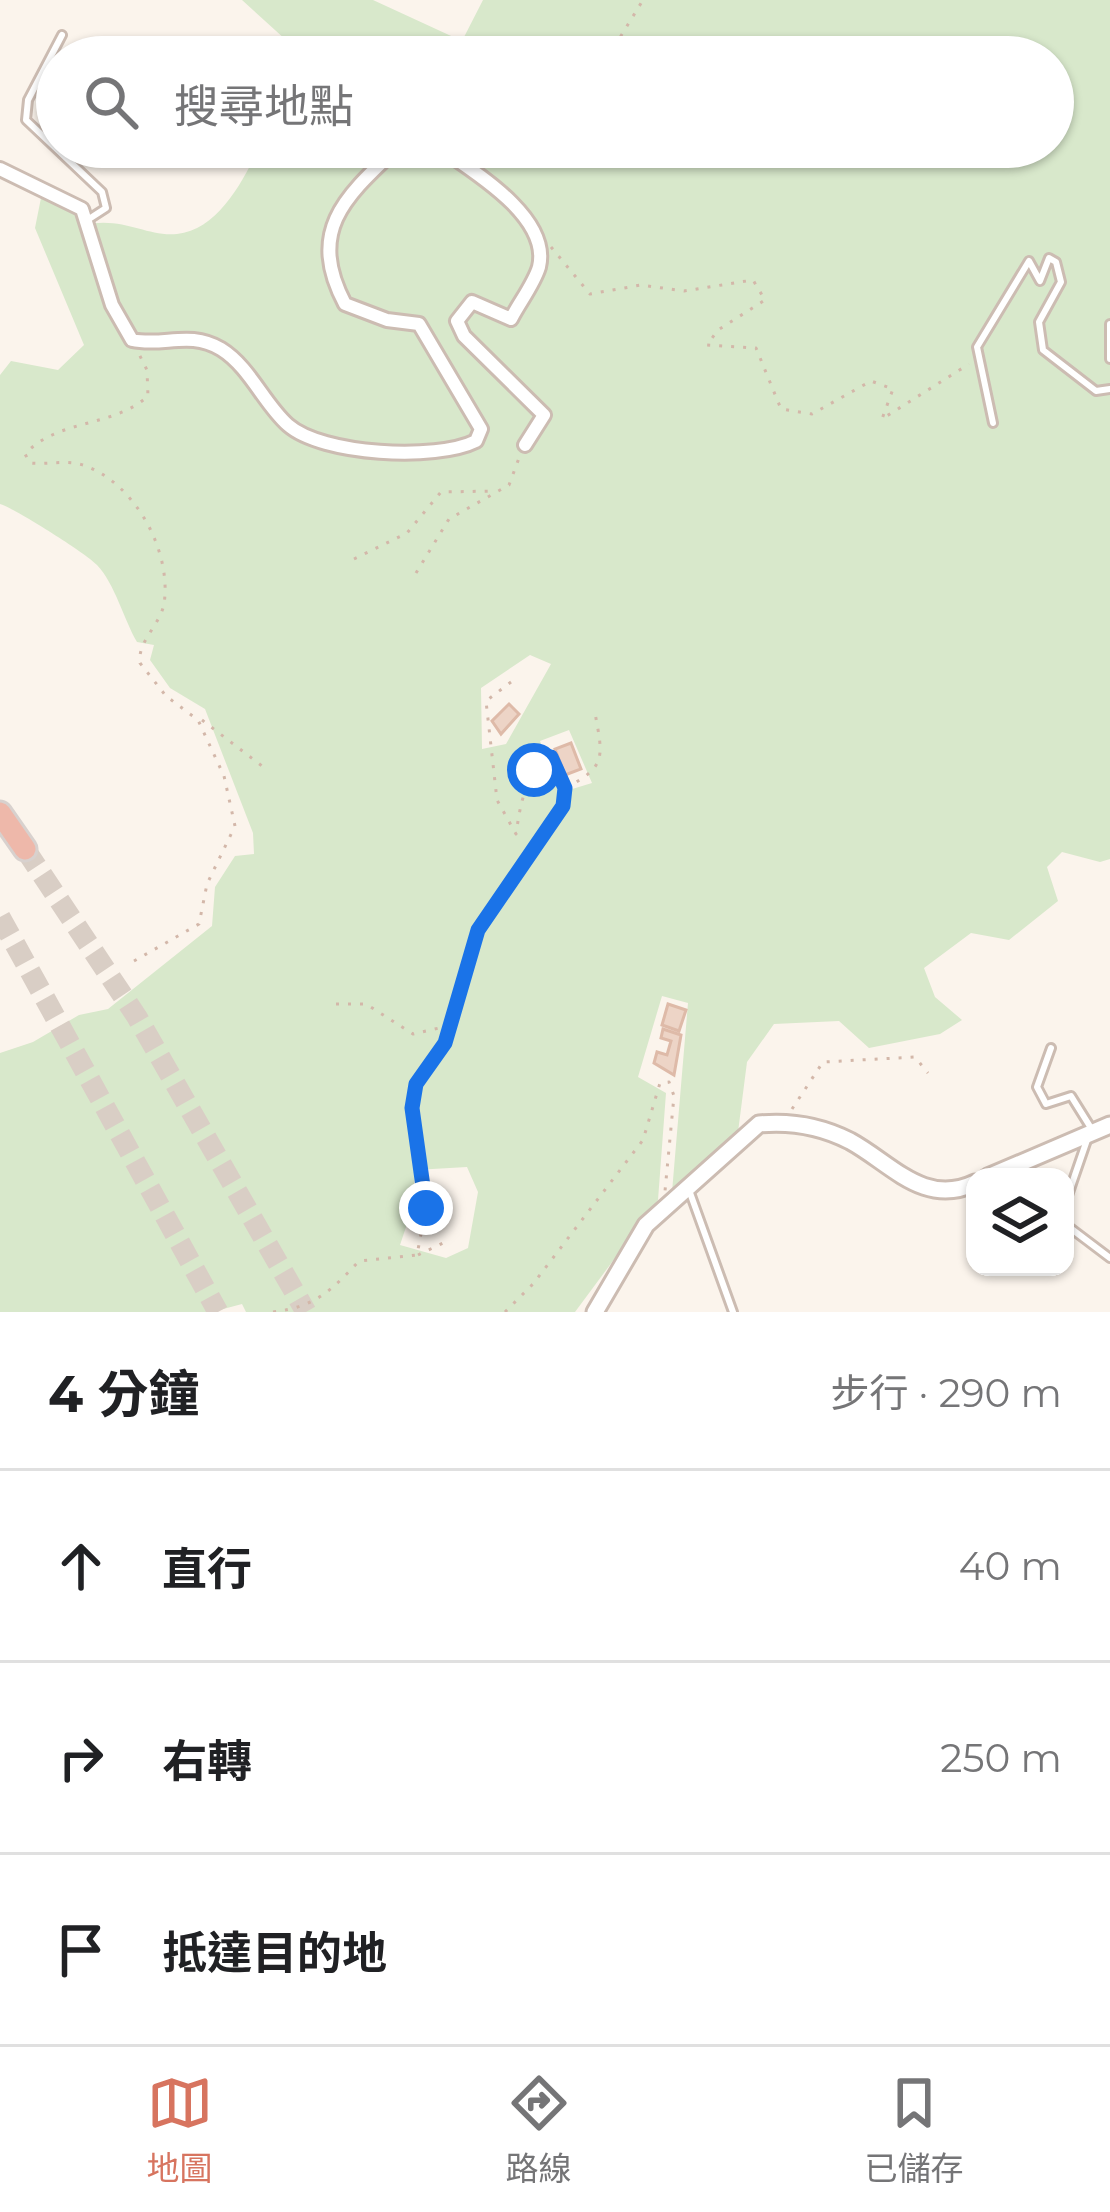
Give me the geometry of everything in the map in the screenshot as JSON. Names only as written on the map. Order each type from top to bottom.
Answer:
[{"type":"highway","points":[[0,813],[25,849]]},
{"type":"street","points":[[0,169],[82,209],[89,218],[112,304],[132,340],[188,337],[225,351],[282,421],[316,440],[398,451],[452,450],[476,442],[481,429],[419,324],[387,320],[345,304],[333,280],[328,260],[344,198],[376,168]]},
{"type":"street","points":[[469,168],[534,228],[540,265],[511,319],[472,302],[457,322],[464,336],[544,415],[525,445]]},
{"type":"street","points":[[596,1312],[646,1225],[689,1190],[739,1137],[759,1124],[785,1122],[850,1142],[926,1189],[955,1192],[966,1187]]},
{"type":"street","points":[[1010,1168],[1110,1125]]},
{"type":"lane","points":[[36,84],[26,120],[36,130]]},
{"type":"lane","points":[[76,168],[101,192],[106,208],[89,218]]},
{"type":"lane","points":[[993,423],[977,347],[1029,261],[1040,281],[1049,258],[1056,262],[1061,282],[1039,322],[1043,350],[1096,391],[1110,389]]},
{"type":"lane","points":[[1110,324],[1110,359]]},
{"type":"lane","points":[[1051,1048],[1037,1087],[1046,1104],[1071,1096],[1093,1124],[1074,1178]]},
{"type":"lane","points":[[689,1190],[733,1312]]},
{"type":"lane","points":[[1074,1231],[1110,1258]]},
{"type":"path","points":[[621,36],[643,0]]},
{"type":"path","points":[[534,228],[590,295],[641,285],[684,291],[753,280],[765,300],[718,330],[707,345],[756,349],[781,409],[812,413],[871,380],[893,389],[882,419],[979,357]]},
{"type":"path","points":[[132,340],[147,370],[148,396],[137,405],[40,439],[26,459],[88,466],[107,478],[149,526],[166,572],[164,608],[141,647],[140,663],[166,696],[262,766]]},
{"type":"path","points":[[416,573],[448,519],[508,485],[525,445]]},
{"type":"path","points":[[354,559],[407,532],[441,492],[496,491]]},
{"type":"path","points":[[417,1256],[426,1193],[412,1108],[416,1084],[445,1043],[478,930],[563,806],[565,788],[551,757],[534,770],[522,794],[516,834],[497,800],[486,701],[511,682]]},
{"type":"path","points":[[565,788],[594,773],[600,759],[595,713]]},
{"type":"path","points":[[134,962],[200,924],[207,884],[232,838],[235,826],[224,776],[198,720]]},
{"type":"path","points":[[335,1004],[366,1004],[413,1034],[449,1025]]},
{"type":"path","points":[[785,1122],[823,1062],[915,1057],[928,1073]]},
{"type":"path","points":[[505,1312],[533,1284],[643,1140],[660,1083],[669,1082],[674,1096],[664,1207]]},
{"type":"path","points":[[273,1312],[307,1308],[328,1296],[359,1261],[417,1256],[445,1242]]},
{"type":"green space","points":[[242,0],[373,0],[451,36],[282,36]]},
{"type":"green space","points":[[483,0],[1110,0],[1110,859],[1100,862],[1062,852],[1047,867],[1058,901],[1009,940],[971,933],[924,968],[935,997],[962,1020],[940,1034],[869,1048],[839,1021],[774,1024],[747,1062],[738,1132],[672,1192],[688,1003],[662,996],[638,1077],[666,1093],[658,1200],[575,1312],[246,1312],[242,1304],[212,1312],[0,1312],[0,1053],[33,1042],[79,1015],[108,1009],[212,926],[215,887],[235,856],[254,854],[253,833],[205,709],[170,688],[150,660],[154,645],[137,642],[97,565],[0,504],[0,375],[11,361],[58,370],[84,345],[35,228],[41,198],[74,213],[83,225],[111,223],[177,234],[205,223],[237,188],[248,168],[1074,168],[1074,36],[465,36]],"holes":[[[530,655],[551,664],[506,744],[482,749],[481,688]],[[569,730],[592,783],[559,793],[540,741]],[[467,1167],[478,1192],[468,1248],[446,1258],[400,1245],[413,1206],[415,1170]]]},
{"type":"building","points":[[509,704],[519,714],[501,734],[492,721]]},
{"type":"building","points":[[571,743],[581,769],[565,775],[555,749]]},
{"type":"building","points":[[668,1004],[686,1010],[679,1031],[662,1025]]},
{"type":"building","points":[[663,1029],[681,1035],[674,1075],[654,1063],[657,1052],[667,1055],[671,1041],[661,1038]]},
{"type":"tunnel","points":[[25,849],[137,1017],[306,1312]]},
{"type":"tunnel","points":[[0,917],[218,1312]]},
{"type":"route","points":[[426,1208],[412,1108],[416,1084],[445,1043],[478,930],[563,806],[565,788],[551,757],[534,770]]}]
